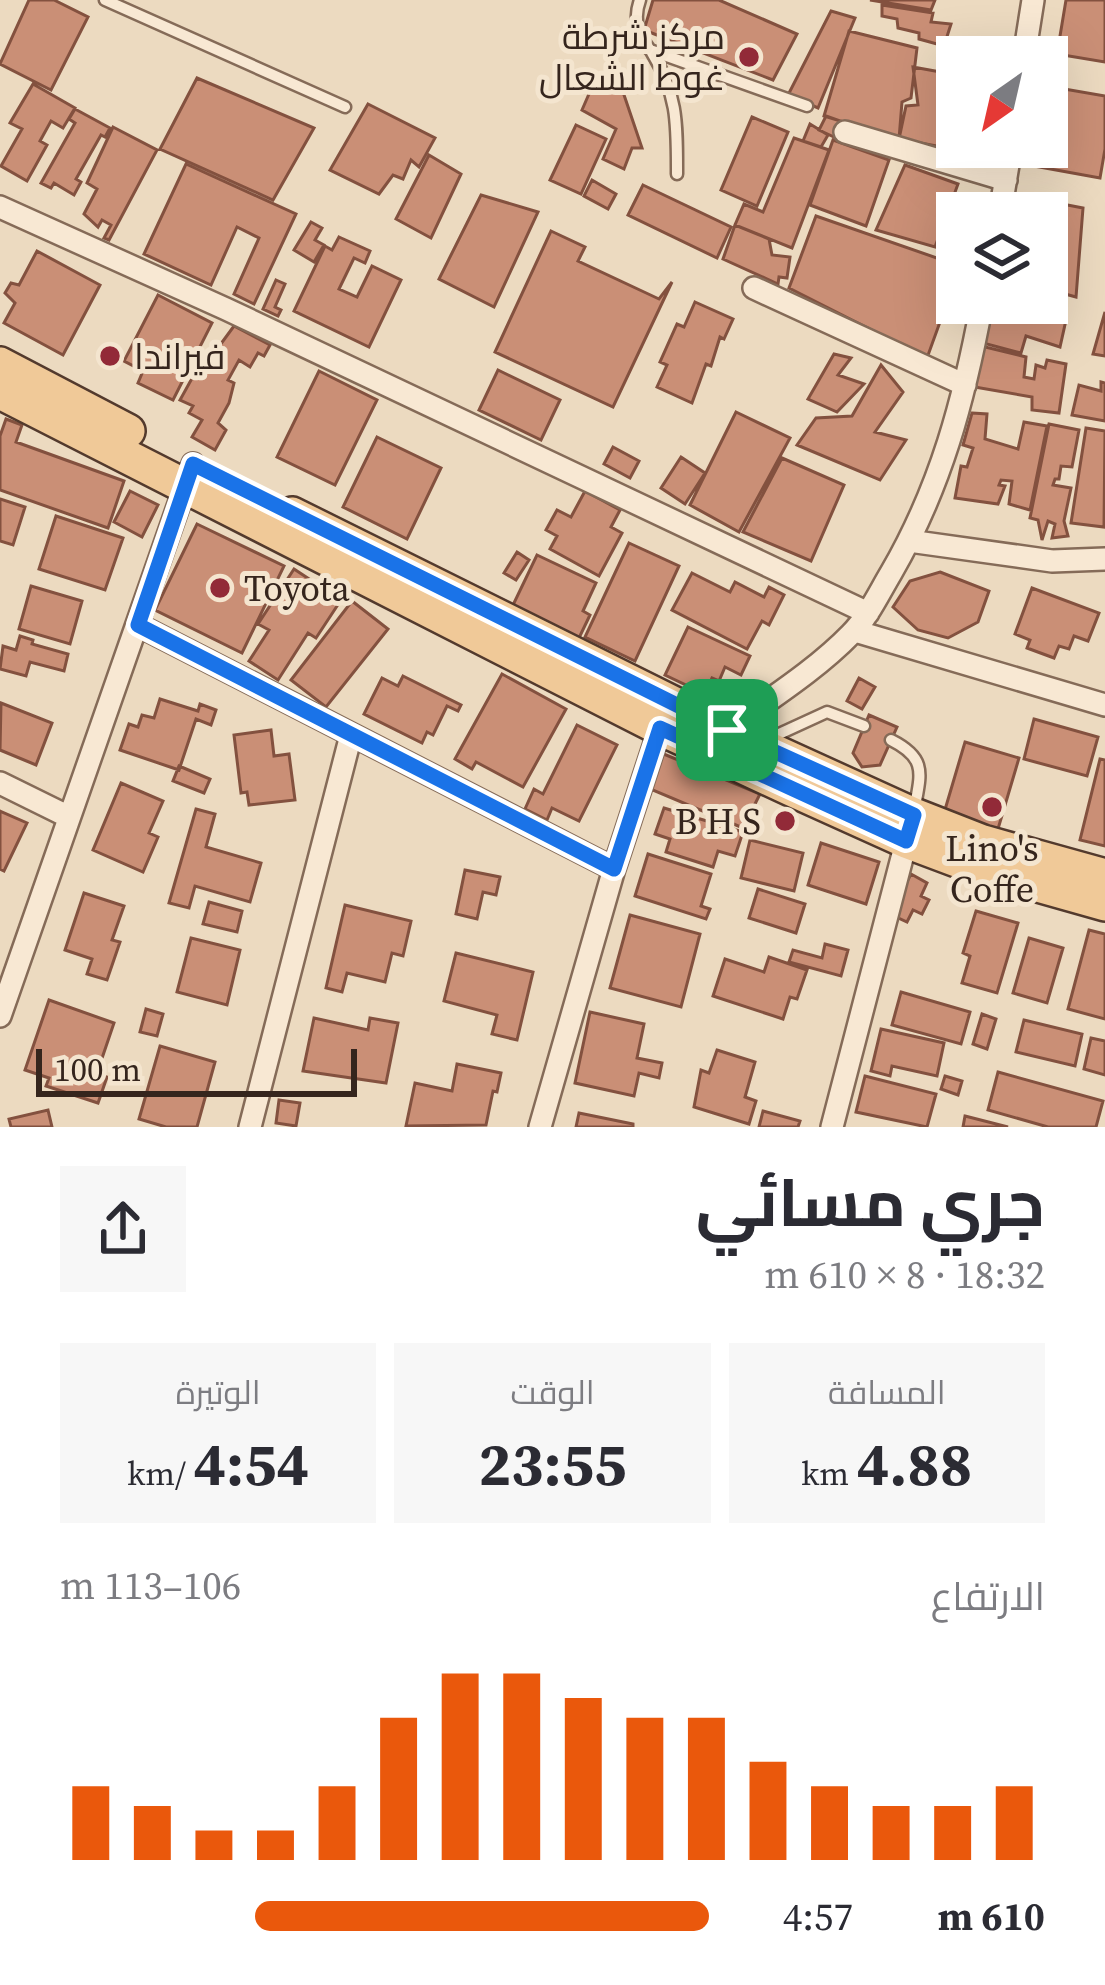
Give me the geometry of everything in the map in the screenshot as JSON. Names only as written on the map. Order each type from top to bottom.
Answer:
[{"type":"main road","points":[[0,364],[189,475],[660,728],[910,828],[983,842],[1105,876]]},
{"type":"main road","points":[[0,392],[189,475],[742,737],[978,868],[1105,904]]},
{"type":"street","points":[[1027,36],[1033,0]]},
{"type":"street","points":[[845,132],[1006,180]]},
{"type":"street","points":[[1004,192],[1008,168]]},
{"type":"street","points":[[0,207],[226,309],[862,622],[1105,705]]},
{"type":"street","points":[[754,288],[965,386]]},
{"type":"street","points":[[742,737],[862,622],[910,541],[945,462],[978,324]]},
{"type":"street","points":[[0,1016],[6,979],[69,817],[189,475]]},
{"type":"street","points":[[910,541],[1036,559],[1105,559]]},
{"type":"street","points":[[138,625],[614,869]]},
{"type":"street","points":[[540,1127],[660,728]]},
{"type":"street","points":[[250,1127],[351,735]]},
{"type":"street","points":[[0,783],[69,817]]},
{"type":"street","points":[[832,1127],[910,828]]},
{"type":"lane","points":[[105,0],[345,107]]},
{"type":"lane","points":[[640,0],[636,11],[639,34],[667,78],[676,109],[677,174]]},
{"type":"lane","points":[[650,50],[807,106]]},
{"type":"lane","points":[[742,737],[827,712],[864,726]]},
{"type":"lane","points":[[891,740],[908,748],[920,769],[910,828]]},
{"type":"building","points":[[29,0],[54,0],[88,17],[51,90],[0,64]]},
{"type":"building","name":"مركز شرطة غوط الشعال","points":[[653,0],[719,0],[797,34],[773,80],[644,30]]},
{"type":"building","points":[[870,0],[935,0],[931,10]]},
{"type":"building","points":[[1066,0],[1105,0],[1105,62],[1068,56],[1068,36],[1060,36]]},
{"type":"building","points":[[882,5],[933,13],[931,22],[951,24],[947,36],[936,36],[936,44],[898,28],[897,19],[882,16]]},
{"type":"building","points":[[831,11],[855,18],[818,108],[788,95]]},
{"type":"building","points":[[849,31],[917,48],[911,98],[902,102],[899,139],[824,116]]},
{"type":"building","points":[[913,67],[936,71],[936,146],[899,139],[906,106],[918,105]]},
{"type":"building","points":[[197,78],[314,128],[273,200],[160,149]]},
{"type":"building","points":[[595,80],[622,89],[642,148],[632,148],[624,169],[603,159],[616,129],[582,110]]},
{"type":"building","points":[[33,84],[75,108],[63,128],[51,121],[40,141],[47,145],[27,181],[1,166],[22,129],[10,123]]},
{"type":"building","points":[[1068,90],[1105,96],[1100,178],[1045,168],[1068,168]]},
{"type":"building","points":[[368,104],[435,138],[419,167],[411,160],[403,179],[393,175],[379,194],[330,170]]},
{"type":"building","points":[[75,109],[110,128],[105,137],[101,135],[76,179],[81,182],[74,195],[54,183],[51,188],[41,183],[75,123],[69,119]]},
{"type":"building","points":[[826,116],[840,121],[834,137],[819,130]]},
{"type":"building","points":[[752,117],[788,132],[757,206],[721,190]]},
{"type":"building","points":[[810,124],[828,135],[821,147],[803,141]]},
{"type":"building","points":[[576,125],[606,139],[581,194],[550,180]]},
{"type":"building","points":[[113,127],[157,150],[109,240],[104,238],[111,225],[102,220],[98,227],[84,214],[97,189],[87,183]]},
{"type":"building","points":[[794,138],[829,150],[792,248],[735,225],[744,204],[763,212]]},
{"type":"building","points":[[833,140],[889,160],[866,226],[810,205]]},
{"type":"building","points":[[429,155],[461,174],[431,238],[396,219]]},
{"type":"building","points":[[186,164],[296,214],[254,304],[234,294],[259,238],[237,227],[211,285],[144,254]]},
{"type":"building","points":[[905,165],[958,184],[955,192],[936,192],[935,247],[876,230]]},
{"type":"building","points":[[592,180],[616,194],[608,209],[584,196]]},
{"type":"building","points":[[643,185],[731,227],[717,258],[628,215]]},
{"type":"building","points":[[481,195],[538,212],[494,307],[439,279]]},
{"type":"building","points":[[1068,205],[1083,208],[1076,297],[1068,295]]},
{"type":"building","points":[[816,216],[936,258],[939,324],[927,358],[789,288]]},
{"type":"building","points":[[311,222],[322,228],[315,240],[324,245],[314,262],[294,250]]},
{"type":"building","points":[[735,225],[769,239],[772,255],[790,257],[787,278],[779,277],[778,284],[723,259]]},
{"type":"building","points":[[551,231],[585,247],[578,261],[659,299],[672,282],[613,407],[495,352]]},
{"type":"building","points":[[339,237],[370,251],[365,263],[354,258],[339,289],[357,297],[372,266],[401,280],[369,347],[294,311],[325,246],[332,250]]},
{"type":"building","points":[[37,251],[100,285],[63,355],[4,323],[15,303],[5,293],[11,283],[19,285]]},
{"type":"building","points":[[276,280],[285,284],[275,307],[281,310],[278,316],[263,309]]},
{"type":"building","points":[[158,295],[212,323],[173,400],[138,383],[143,371],[124,361]]},
{"type":"building","points":[[695,302],[733,319],[724,339],[720,337],[711,366],[706,364],[692,403],[657,387],[667,365],[660,362],[677,324],[684,327]]},
{"type":"building","points":[[1105,312],[1105,356],[1093,354]]},
{"type":"building","points":[[988,324],[1065,324],[1060,347],[1026,336],[1021,353],[983,343]]},
{"type":"building","points":[[234,326],[270,345],[250,367],[239,360],[228,380],[234,383],[218,423],[226,430],[215,450],[192,437],[202,420],[189,413],[193,406],[180,400],[206,353],[212,356]]},
{"type":"building","points":[[977,345],[1026,357],[1024,377],[1034,379],[1036,365],[1045,368],[1047,360],[1066,364],[1059,413],[1032,410],[1032,397],[969,386]]},
{"type":"building","points":[[834,354],[851,358],[838,375],[864,384],[837,412],[808,399]]},
{"type":"building","points":[[881,365],[903,392],[875,432],[906,440],[880,480],[797,445],[816,418],[852,416]]},
{"type":"building","points":[[498,370],[560,400],[541,440],[479,410]]},
{"type":"building","points":[[319,371],[377,400],[335,485],[277,457]]},
{"type":"building","points":[[1101,382],[1105,383],[1105,421],[1072,415],[1079,385],[1101,391]]},
{"type":"building","points":[[736,412],[790,438],[739,532],[690,505]]},
{"type":"building","points":[[972,413],[987,414],[985,439],[1018,449],[1024,422],[1047,426],[1030,510],[1009,504],[1012,481],[1001,480],[999,485],[1005,486],[998,504],[955,498],[961,466],[967,467],[973,448],[963,445]]},
{"type":"building","points":[[6,419],[22,425],[16,442],[124,481],[108,528],[0,490],[0,436]]},
{"type":"building","points":[[1049,424],[1079,430],[1072,467],[1061,466],[1053,485],[1071,488],[1064,521],[1068,536],[1052,538],[1055,524],[1048,521],[1042,540],[1038,520],[1030,518]]},
{"type":"building","points":[[1086,428],[1105,431],[1104,527],[1071,523]]},
{"type":"building","points":[[377,437],[441,468],[407,539],[343,507]]},
{"type":"building","points":[[613,447],[639,461],[630,478],[604,464]]},
{"type":"building","points":[[681,457],[705,473],[685,504],[661,488]]},
{"type":"building","points":[[782,458],[844,485],[811,561],[743,532]]},
{"type":"building","points":[[130,491],[158,505],[142,537],[114,522]]},
{"type":"building","points":[[585,491],[620,510],[611,527],[622,533],[599,576],[550,549],[557,536],[546,530],[557,510],[571,517]]},
{"type":"building","points":[[0,499],[25,507],[13,545],[0,541]]},
{"type":"building","points":[[56,516],[123,538],[105,590],[39,569]]},
{"type":"building","name":"Toyota","points":[[197,524],[284,566],[242,653],[155,610]]},
{"type":"building","points":[[629,543],[679,566],[635,661],[585,637]]},
{"type":"building","points":[[517,552],[529,560],[516,580],[504,573]]},
{"type":"building","points":[[537,555],[596,583],[583,611],[590,615],[579,638],[513,605]]},
{"type":"building","points":[[294,569],[341,600],[316,638],[308,633],[278,680],[249,661],[269,630],[258,624]]},
{"type":"building","points":[[940,572],[989,591],[978,622],[948,638],[918,630],[893,607],[910,581]]},
{"type":"building","points":[[692,573],[730,592],[735,582],[764,597],[769,587],[784,595],[769,625],[762,621],[747,649],[672,610]]},
{"type":"building","points":[[31,586],[82,601],[70,644],[19,629]]},
{"type":"building","points":[[1032,588],[1099,613],[1088,641],[1074,636],[1069,649],[1059,646],[1054,658],[1027,648],[1030,640],[1015,634]]},
{"type":"building","points":[[352,601],[388,629],[326,707],[291,680]]},
{"type":"building","points":[[688,627],[750,656],[741,675],[725,667],[719,681],[712,678],[705,694],[665,675]]},
{"type":"building","points":[[20,636],[68,654],[64,671],[30,662],[26,676],[0,669],[3,646],[16,650]]},
{"type":"building","points":[[502,674],[566,709],[523,787],[476,762],[472,769],[455,759]]},
{"type":"building","points":[[403,676],[461,705],[458,711],[447,706],[433,735],[427,732],[422,743],[364,714],[382,678],[398,686]]},
{"type":"building","points":[[859,678],[875,687],[862,709],[847,701]]},
{"type":"building","points":[[160,699],[198,711],[200,704],[216,710],[211,725],[196,719],[179,770],[120,750],[129,724],[138,727],[142,715],[154,718]]},
{"type":"building","points":[[1,703],[52,723],[36,765],[0,750]]},
{"type":"building","points":[[869,715],[897,727],[880,765],[862,767],[853,753]]},
{"type":"building","points":[[1034,719],[1098,737],[1087,776],[1024,759]]},
{"type":"building","points":[[577,725],[617,745],[579,821],[552,808],[547,820],[525,809],[534,789],[543,794]]},
{"type":"building","points":[[271,730],[274,756],[289,754],[295,800],[249,805],[247,792],[241,793],[234,735]]},
{"type":"building","points":[[965,742],[1019,758],[998,829],[944,813]]},
{"type":"building","points":[[654,750],[760,794],[743,828],[643,786]]},
{"type":"building","points":[[1100,759],[1105,760],[1105,846],[1080,840]]},
{"type":"building","points":[[179,766],[210,779],[204,793],[173,781]]},
{"type":"building","points":[[121,783],[163,801],[149,833],[158,837],[143,872],[93,850]]},
{"type":"building","points":[[664,808],[743,832],[735,856],[718,851],[713,867],[666,852],[670,839],[655,834]]},
{"type":"building","points":[[196,809],[215,814],[206,847],[261,863],[250,902],[195,886],[189,908],[169,903]]},
{"type":"building","points":[[0,811],[27,823],[4,871],[0,869]]},
{"type":"building","points":[[750,840],[803,853],[794,891],[741,878]]},
{"type":"building","points":[[821,843],[879,862],[866,904],[808,885]]},
{"type":"building","points":[[648,854],[711,874],[701,906],[710,909],[706,919],[635,896]]},
{"type":"building","points":[[465,870],[500,877],[496,895],[483,892],[477,919],[456,914]]},
{"type":"building","points":[[911,874],[927,883],[921,896],[929,900],[922,914],[913,910],[907,922],[890,914]]},
{"type":"building","points":[[758,889],[805,904],[796,933],[749,918]]},
{"type":"building","points":[[84,893],[124,906],[112,940],[120,942],[107,980],[87,974],[92,959],[65,950]]},
{"type":"building","points":[[209,902],[242,911],[237,932],[203,924]]},
{"type":"building","points":[[345,905],[411,921],[403,956],[392,953],[385,982],[347,973],[342,992],[326,988]]},
{"type":"building","points":[[976,911],[1018,923],[997,993],[962,983],[970,956],[963,953]]},
{"type":"building","points":[[630,915],[700,934],[681,1007],[610,988]]},
{"type":"building","points":[[1089,930],[1105,934],[1105,1019],[1068,1009]]},
{"type":"building","points":[[191,938],[240,950],[227,1005],[177,992]]},
{"type":"building","points":[[1029,938],[1063,948],[1047,1003],[1013,993]]},
{"type":"building","points":[[825,944],[848,950],[841,976],[789,962],[793,950],[822,958]]},
{"type":"building","points":[[456,953],[533,972],[517,1040],[492,1034],[497,1015],[444,1001]]},
{"type":"building","points":[[769,957],[807,970],[797,999],[790,997],[783,1019],[713,996],[725,959],[764,972]]},
{"type":"building","points":[[901,992],[970,1012],[961,1044],[892,1025]]},
{"type":"building","points":[[49,1000],[114,1023],[97,1073],[107,1077],[98,1103],[46,1086],[49,1078],[25,1070]]},
{"type":"building","points":[[146,1009],[163,1014],[157,1036],[140,1032]]},
{"type":"building","points":[[590,1012],[644,1024],[637,1058],[662,1063],[659,1078],[639,1073],[634,1096],[575,1083]]},
{"type":"building","points":[[982,1014],[996,1019],[987,1049],[973,1044]]},
{"type":"building","points":[[314,1018],[368,1030],[370,1018],[398,1023],[386,1083],[303,1071]]},
{"type":"building","points":[[1024,1020],[1082,1034],[1075,1066],[1016,1052]]},
{"type":"building","points":[[881,1029],[944,1043],[937,1076],[892,1066],[890,1076],[871,1071]]},
{"type":"building","points":[[1091,1038],[1105,1041],[1105,1075],[1084,1069]]},
{"type":"building","points":[[160,1046],[215,1062],[197,1127],[166,1127],[139,1119]]},
{"type":"building","points":[[717,1050],[755,1062],[745,1097],[756,1101],[749,1124],[694,1107],[701,1070],[709,1073]]},
{"type":"building","points":[[457,1064],[501,1073],[486,1125],[406,1126],[415,1083],[452,1091]]},
{"type":"building","points":[[998,1072],[1103,1101],[1096,1127],[1048,1127],[988,1110]]},
{"type":"building","points":[[865,1076],[936,1094],[927,1127],[856,1112]]},
{"type":"building","points":[[945,1076],[962,1081],[958,1095],[941,1089]]},
{"type":"building","points":[[279,1100],[300,1103],[296,1126],[276,1123]]},
{"type":"building","points":[[48,1110],[52,1127],[11,1127],[9,1119]]},
{"type":"building","points":[[763,1111],[800,1121],[798,1127],[759,1127]]},
{"type":"building","points":[[579,1113],[633,1124],[633,1127],[576,1127]]},
{"type":"building","points":[[965,1116],[1008,1127],[963,1127]]},
{"type":"place","name":"مركز شرطة غوط الشعال","points":[[749,57]]},
{"type":"place","name":"فيراندا","points":[[110,356]]},
{"type":"place","name":"Toyota","points":[[220,588]]},
{"type":"place","name":"Lino's Coffe","points":[[992,807]]},
{"type":"place","name":"B H S","points":[[785,821]]},
{"type":"route","points":[[193,464],[727,730],[914,815],[906,841],[660,728],[614,869],[138,625],[193,464]]}]
